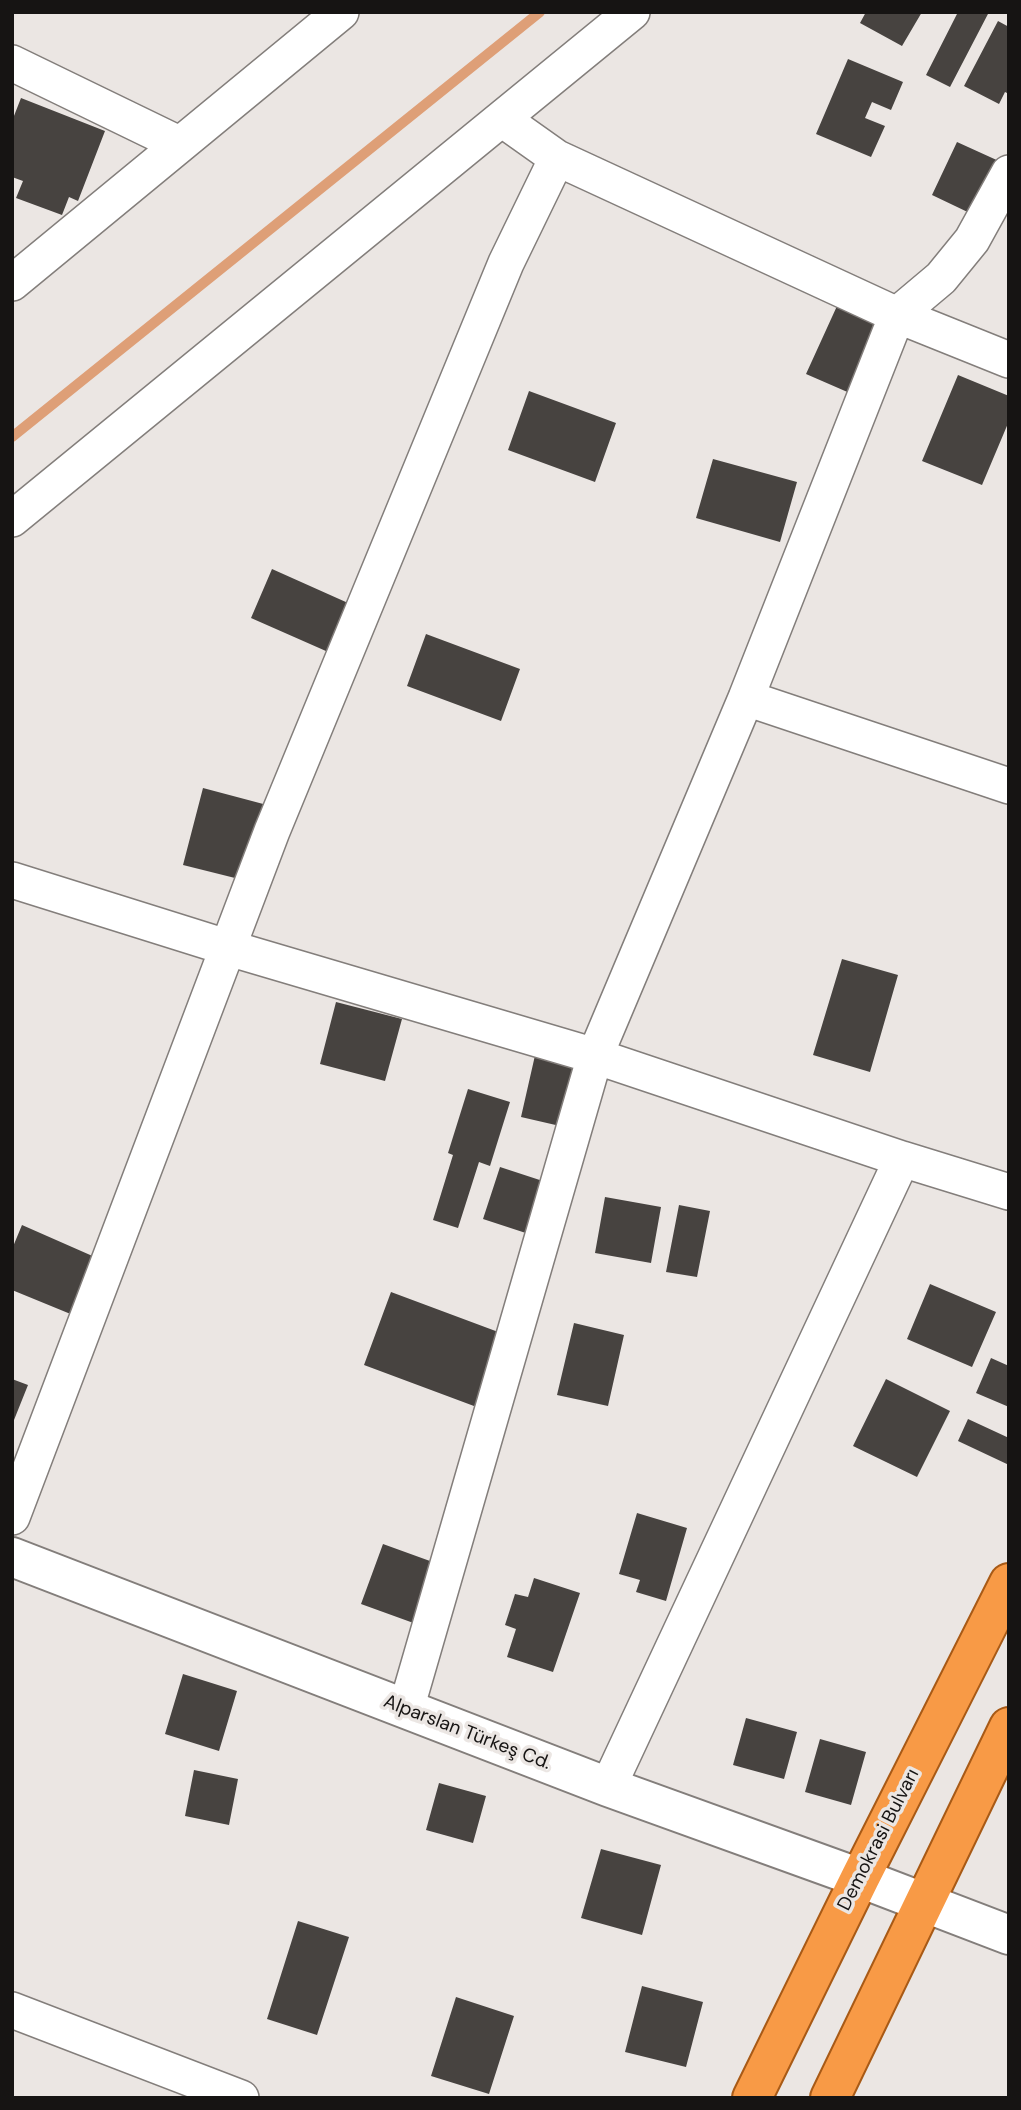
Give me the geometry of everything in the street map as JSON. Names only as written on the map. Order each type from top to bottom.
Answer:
[{"type":"highway","name":"Demokrasi Bulvarı","points":[[752,2098],[1009,1583]]},
{"type":"highway","points":[[830,2098],[1009,1727]]},
{"type":"street","points":[[12,283],[341,12]]},
{"type":"street","points":[[12,519],[632,12]]},
{"type":"street","points":[[12,63],[179,144]]},
{"type":"street","points":[[502,119],[557,159],[897,315],[1009,360]]},
{"type":"street","points":[[12,1517],[271,831],[506,263],[557,159]]},
{"type":"street","points":[[406,1709],[595,1056],[746,698],[897,315],[941,278],[972,240],[1009,173]]},
{"type":"street","points":[[746,698],[1009,786]]},
{"type":"street","points":[[12,880],[229,948],[595,1056],[1009,1192]]},
{"type":"street","points":[[608,1787],[902,1159]]},
{"type":"street","name":"Alparslan Türkeş Cd.","points":[[12,1558],[608,1787],[1009,1935]]},
{"type":"street","points":[[12,2010],[241,2098]]},
{"type":"building","points":[[866,12],[922,12],[902,46],[860,23]]},
{"type":"building","points":[[958,12],[989,12],[950,87],[926,75]]},
{"type":"building","points":[[998,21],[1009,27],[1009,94],[1005,92],[999,104],[964,86]]},
{"type":"building","points":[[848,59],[903,82],[891,110],[872,102],[865,118],[885,126],[871,157],[816,134]]},
{"type":"building","points":[[21,98],[105,131],[78,201],[69,197],[62,215],[16,198],[23,181],[12,177],[12,121]]},
{"type":"building","points":[[957,142],[1001,162],[976,216],[932,195]]},
{"type":"building","points":[[837,306],[883,327],[852,394],[806,374]]},
{"type":"building","points":[[958,375],[1009,396],[1009,421],[982,485],[922,461]]},
{"type":"building","points":[[529,391],[616,423],[595,482],[508,450]]},
{"type":"building","points":[[713,459],[797,482],[780,542],[696,518]]},
{"type":"building","points":[[272,569],[357,607],[335,655],[251,618]]},
{"type":"building","points":[[426,634],[520,669],[501,721],[407,686]]},
{"type":"building","points":[[203,788],[267,805],[247,881],[183,865]]},
{"type":"building","points":[[842,959],[898,975],[870,1072],[813,1055]]},
{"type":"building","points":[[336,1002],[402,1019],[385,1081],[320,1064]]},
{"type":"building","points":[[536,1051],[589,1063],[573,1129],[521,1117]]},
{"type":"building","points":[[468,1089],[510,1102],[490,1166],[479,1162],[458,1228],[433,1220],[453,1155],[448,1153]]},
{"type":"building","points":[[500,1167],[555,1185],[538,1237],[483,1219]]},
{"type":"building","points":[[605,1197],[661,1207],[651,1263],[595,1253]]},
{"type":"building","points":[[679,1205],[710,1211],[697,1277],[666,1272]]},
{"type":"building","points":[[22,1225],[97,1258],[73,1315],[12,1290],[12,1249]]},
{"type":"building","points":[[930,1284],[996,1312],[972,1367],[907,1339]]},
{"type":"building","points":[[391,1292],[509,1336],[482,1409],[364,1365]]},
{"type":"building","points":[[574,1323],[624,1335],[608,1406],[557,1395]]},
{"type":"building","points":[[991,1358],[1009,1366],[1009,1407],[976,1393]]},
{"type":"building","points":[[12,1379],[28,1385],[12,1425]]},
{"type":"building","points":[[886,1379],[950,1411],[917,1477],[853,1446]]},
{"type":"building","points":[[968,1419],[1009,1438],[1009,1465],[958,1441]]},
{"type":"building","points":[[637,1513],[687,1528],[666,1601],[636,1592],[640,1580],[619,1574]]},
{"type":"building","points":[[383,1544],[441,1565],[419,1625],[361,1604]]},
{"type":"building","points":[[534,1578],[580,1593],[553,1672],[507,1657],[516,1629],[505,1625],[515,1594],[528,1597]]},
{"type":"building","points":[[183,1674],[237,1691],[219,1751],[165,1734]]},
{"type":"building","points":[[746,1718],[797,1732],[784,1779],[733,1765]]},
{"type":"building","points":[[820,1739],[866,1752],[851,1805],[805,1792]]},
{"type":"building","points":[[194,1770],[238,1779],[229,1825],[185,1816]]},
{"type":"building","points":[[439,1783],[486,1796],[473,1843],[426,1830]]},
{"type":"building","points":[[601,1849],[661,1865],[642,1935],[581,1918]]},
{"type":"building","points":[[298,1921],[349,1937],[317,2035],[267,2019]]},
{"type":"building","points":[[642,1986],[703,2002],[686,2067],[625,2052]]},
{"type":"building","points":[[456,1997],[514,2016],[489,2094],[431,2076]]},
{"type":"waterway","points":[[12,437],[540,12]]}]
